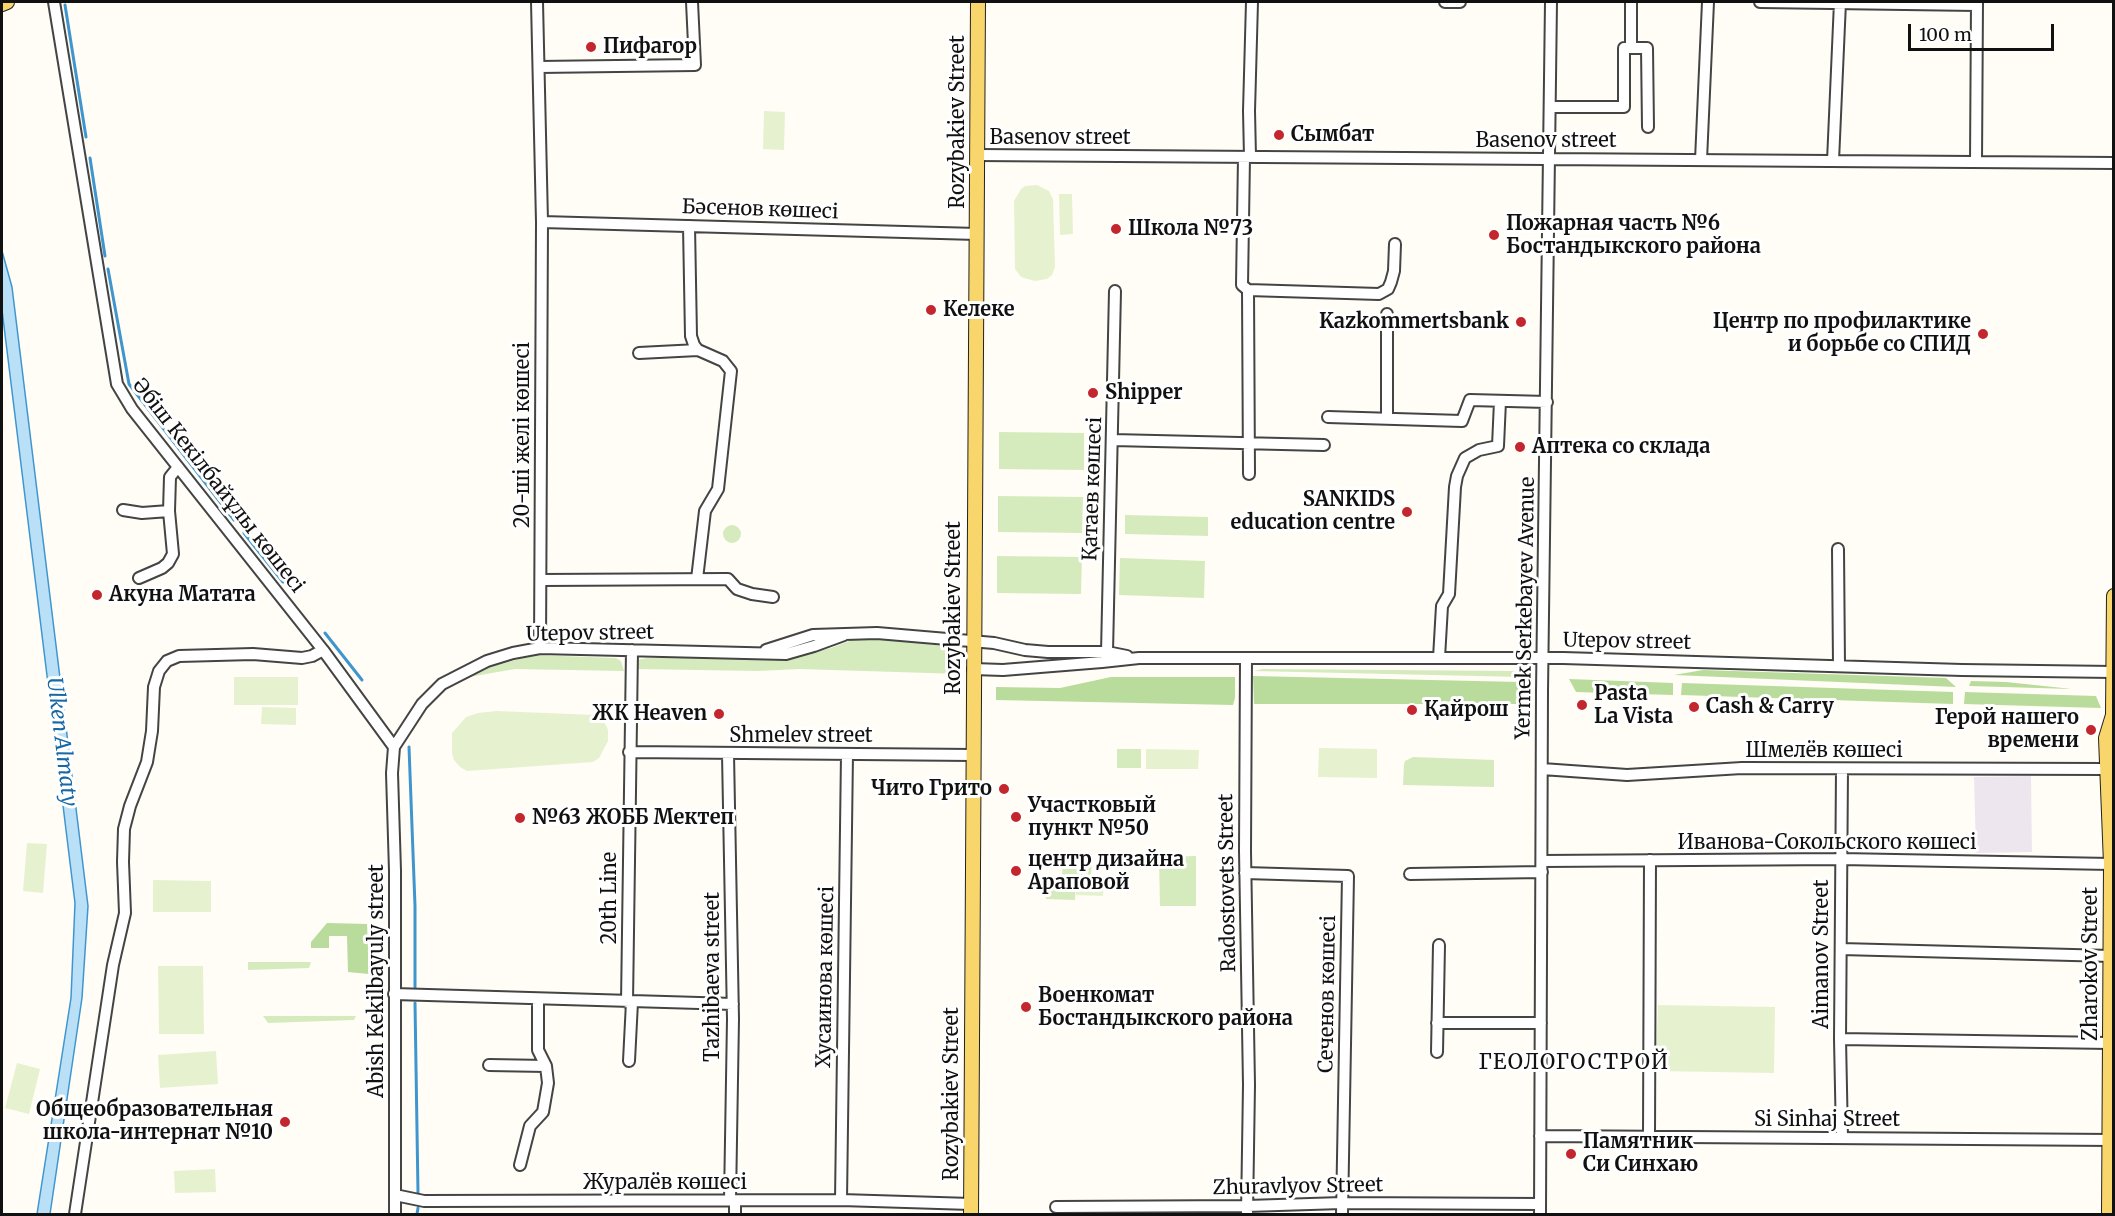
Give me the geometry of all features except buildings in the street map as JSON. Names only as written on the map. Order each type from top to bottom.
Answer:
[{"type":"main road","points":[[2,4],[6,2]]},
{"type":"main road","name":"Rozybakiev Street","points":[[971,1209],[978,2]]},
{"type":"main road","name":"Zharokov Street","points":[[2109,1215],[2111,864],[2106,738],[2113,715],[2114,596]]},
{"type":"street","name":"Әбіш Кекілбайұлы көшесі","points":[[54,2],[117,384],[132,409],[323,650],[394,747]]},
{"type":"street","name":"20-ші желі көшесі","points":[[537,2],[542,222],[540,648]]},
{"type":"street","points":[[539,67],[695,65],[693,2]]},
{"type":"street","points":[[1252,2],[1250,111],[1242,285],[1248,290],[1379,294],[1388,289],[1391,282],[1394,271],[1395,244]]},
{"type":"street","points":[[1445,2],[1460,2]]},
{"type":"street","name":"Yermek Serkebayev Avenue","points":[[1540,1209],[1543,658],[1551,2]]},
{"type":"street","points":[[1631,2],[1631,48]]},
{"type":"street","points":[[1701,160],[1708,2]]},
{"type":"street","points":[[1760,2],[1977,3],[1976,162]]},
{"type":"street","points":[[1833,161],[1840,2]]},
{"type":"street","points":[[1550,107],[1624,107],[1624,48],[1647,48],[1648,127]]},
{"type":"street","name":"Basenov street","points":[[977,155],[2114,163]]},
{"type":"street","name":"Бәсенов көшесі","points":[[542,222],[977,234]]},
{"type":"street","points":[[689,226],[691,336],[698,350]]},
{"type":"street","points":[[1248,290],[1249,474]]},
{"type":"street","name":"Қатаев көшесі","points":[[1107,652],[1115,291]]},
{"type":"street","points":[[1387,314],[1387,418]]},
{"type":"street","points":[[639,353],[698,350],[723,362],[731,371],[718,489],[705,511],[697,579]]},
{"type":"street","points":[[1328,417],[1462,420],[1470,400],[1547,402]]},
{"type":"street","points":[[1439,658],[1442,606],[1449,594],[1457,476],[1465,458],[1479,450],[1498,446],[1500,401]]},
{"type":"street","points":[[1113,440],[1324,445]]},
{"type":"street","points":[[139,578],[162,568],[173,554],[168,511],[170,477],[178,467]]},
{"type":"street","points":[[123,510],[142,513],[168,511]]},
{"type":"street","points":[[1838,549],[1839,666]]},
{"type":"street","points":[[541,580],[728,579],[737,589],[773,597]]},
{"type":"street","name":"Utepov street","points":[[394,747],[422,705],[442,684],[487,661],[540,648],[754,652],[775,648],[813,635],[877,633],[974,641],[1048,652],[1107,652],[1139,658]]},
{"type":"street","points":[[75,1215],[113,965],[125,913],[124,829],[147,762],[152,731],[154,687],[159,671],[167,661],[179,656],[253,654],[302,658],[312,657],[323,650]]},
{"type":"street","name":"20th Line","points":[[628,1061],[630,1002],[629,752],[632,650]]},
{"type":"street","name":"Utepov street","points":[[973,669],[1011,669],[1139,658],[1543,658],[2113,672]]},
{"type":"street","name":"Radostovets Street","points":[[1246,659],[1243,918],[1250,1086],[1247,1210]]},
{"type":"street","name":"Abish Kekilbayuly street","points":[[394,747],[392,773],[395,871],[395,1215]]},
{"type":"street","name":"Shmelev street","points":[[629,752],[973,755]]},
{"type":"street","name":"Tazhibaeva street","points":[[728,753],[733,1004],[732,1200],[735,1215]]},
{"type":"street","name":"Хусаинова көшесі","points":[[841,1200],[847,754]]},
{"type":"street","name":"Шмелёв көшесі","points":[[1542,769],[1627,775],[1742,768],[2107,769]]},
{"type":"street","name":"Aimanov Street","points":[[1842,770],[1840,1039],[1842,1138]]},
{"type":"street","name":"Иванова-Сокольского көшесі","points":[[1542,861],[1841,859],[2111,864]]},
{"type":"street","points":[[1649,1136],[1650,860]]},
{"type":"street","points":[[1410,873],[1542,872]]},
{"type":"street","name":"Сеченов көшесі","points":[[1245,873],[1348,876],[1342,1209]]},
{"type":"street","points":[[1437,1052],[1438,945]]},
{"type":"street","points":[[1841,949],[2111,956]]},
{"type":"street","points":[[394,994],[733,1004]]},
{"type":"street","points":[[520,1166],[530,1126],[543,1113],[548,1083],[546,1066],[538,1050],[538,999]]},
{"type":"street","points":[[1437,1023],[1541,1023]]},
{"type":"street","points":[[1840,1039],[2110,1043]]},
{"type":"street","points":[[489,1065],[546,1066]]},
{"type":"street","name":"Si Sinhaj Street","points":[[1540,1136],[2111,1140]]},
{"type":"street","name":"Журалёв көшесі","points":[[395,1195],[424,1201],[841,1200],[935,1203],[971,1209]]},
{"type":"street","name":"Zhuravlyov Street","points":[[1056,1207],[1247,1210],[1540,1209]]},
{"type":"shaded area","points":[[2031,776],[2032,852],[1976,853],[1974,777]]},
{"type":"green space","points":[[764,111],[785,112],[784,150],[763,149]]},
{"type":"green space","points":[[1037,185],[1049,191],[1053,199],[1055,267],[1052,275],[1047,279],[1035,281],[1021,277],[1015,269],[1014,201],[1025,186]]},
{"type":"green space","points":[[1059,194],[1072,194],[1073,234],[1060,235]]},
{"type":"green space","points":[[999,432],[1084,433],[1084,470],[999,469]]},
{"type":"green space","points":[[998,496],[1083,497],[1082,533],[998,532]]},
{"type":"green space","points":[[1125,515],[1208,517],[1208,536],[1125,534]]},
{"type":"green space","points":[[732,525],[738,528],[741,534],[738,540],[732,543],[726,540],[723,534],[726,528]]},
{"type":"green space","points":[[997,556],[1082,557],[1081,594],[997,593]]},
{"type":"green space","points":[[1120,558],[1205,561],[1204,598],[1119,595]]},
{"type":"green space","points":[[852,640],[902,640],[956,648],[964,654],[961,674],[800,669],[758,671],[637,669],[634,665],[637,660],[647,658],[794,657]]},
{"type":"green space","points":[[534,655],[616,658],[621,661],[624,671],[515,669],[469,677],[483,669]]},
{"type":"green space","points":[[1263,669],[1514,671],[1523,674],[1523,677],[1254,671]]},
{"type":"green space","points":[[1703,670],[1946,678],[1956,687],[1674,675]]},
{"type":"green space","points":[[1253,676],[1520,682],[1520,704],[1254,704]]},
{"type":"green space","points":[[234,677],[298,677],[298,705],[234,705]]},
{"type":"green space","points":[[1111,677],[1235,677],[1235,698],[1233,705],[996,700],[996,687],[1060,688]]},
{"type":"green space","points":[[1569,679],[1673,683],[1673,695],[1576,692]]},
{"type":"green space","points":[[1971,681],[2006,682],[2072,689],[1969,686]]},
{"type":"green space","points":[[1682,683],[1953,692],[1953,704],[1681,695]]},
{"type":"green space","points":[[1965,692],[2096,696],[2101,708],[1964,704]]},
{"type":"green space","points":[[262,707],[296,708],[296,725],[261,724]]},
{"type":"green space","points":[[497,711],[595,715],[604,721],[608,730],[608,741],[599,758],[593,762],[467,771],[460,767],[452,753],[452,733],[466,717]]},
{"type":"green space","points":[[1319,748],[1377,749],[1377,778],[1318,777]]},
{"type":"green space","points":[[1117,749],[1141,749],[1141,768],[1117,768]]},
{"type":"green space","points":[[1146,749],[1199,750],[1198,769],[1146,769]]},
{"type":"green space","points":[[1413,757],[1494,760],[1494,787],[1403,785],[1405,761]]},
{"type":"green space","points":[[27,843],[47,844],[43,893],[23,891]]},
{"type":"green space","points":[[1196,856],[1196,906],[1160,906],[1159,857]]},
{"type":"green space","points":[[1063,859],[1092,860],[1091,876],[1076,876],[1075,900],[1046,899],[1047,875],[1062,876]]},
{"type":"green space","points":[[1076,878],[1104,878],[1103,896],[1076,895]]},
{"type":"green space","points":[[153,880],[211,881],[211,912],[153,912]]},
{"type":"green space","points":[[327,923],[367,924],[369,974],[348,972],[347,936],[329,936],[329,948],[311,948],[311,942]]},
{"type":"green space","points":[[248,962],[311,962],[309,968],[248,970]]},
{"type":"green space","points":[[158,966],[203,966],[204,1034],[159,1034]]},
{"type":"green space","points":[[1658,1005],[1775,1007],[1774,1073],[1656,1071]]},
{"type":"green space","points":[[263,1016],[356,1016],[354,1020],[268,1023]]},
{"type":"green space","points":[[216,1051],[218,1084],[160,1088],[158,1055]]},
{"type":"green space","points":[[17,1063],[40,1069],[29,1114],[5,1108]]},
{"type":"green space","points":[[215,1169],[216,1192],[175,1193],[174,1171]]},
{"type":"water","name":"Ulken Almaty","points":[[2,251],[12,287],[88,906],[82,998],[50,1214],[37,1214],[71,998],[75,903],[2,310]]},
{"type":"waterway","points":[[65,5],[86,137]]},
{"type":"waterway","points":[[90,158],[105,256]]},
{"type":"waterway","points":[[108,269],[129,384],[234,520]]},
{"type":"waterway","points":[[244,533],[283,582]]},
{"type":"waterway","points":[[325,633],[362,680]]},
{"type":"waterway","points":[[409,747],[415,906],[415,987]]},
{"type":"waterway","points":[[415,1003],[418,1193]]},
{"type":"waterway","points":[[417,1214],[418,1208]]},
{"type":"place","name":"Пифагор","points":[[591,47]]},
{"type":"place","name":"Сымбат","points":[[1279,135]]},
{"type":"place","name":"Школа №73","points":[[1116,229]]},
{"type":"place","name":"Пожарная часть №6 Бостандыкского района","points":[[1494,235]]},
{"type":"place","name":"Келеке","points":[[931,310]]},
{"type":"place","name":"Kazkommertsbank","points":[[1521,322]]},
{"type":"place","name":"Центр по профилактике и борьбе со СПИД","points":[[1983,334]]},
{"type":"place","name":"Shipper","points":[[1093,393]]},
{"type":"place","name":"Аптека со склада","points":[[1520,447]]},
{"type":"place","name":"SANKIDS education centre","points":[[1407,512]]},
{"type":"place","name":"Акуна Матата","points":[[97,595]]},
{"type":"place","name":"Pasta La Vista","points":[[1582,705]]},
{"type":"place","name":"Cash & Carry","points":[[1694,707]]},
{"type":"place","name":"Қайрош","points":[[1412,710]]},
{"type":"place","name":"ЖК Heaven","points":[[719,714]]},
{"type":"place","name":"Герой нашего времени","points":[[2091,730]]},
{"type":"place","name":"Чито Грито","points":[[1004,789]]},
{"type":"place","name":"Участковый пункт №50","points":[[1016,817]]},
{"type":"place","name":"№63 ЖОББ Мектеп","points":[[520,818]]},
{"type":"place","name":"центр дизайна Араповой","points":[[1016,871]]},
{"type":"place","name":"Военкомат Бостандыкского района","points":[[1026,1007]]},
{"type":"place","name":"Общеобразовательная школа-интернат №10","points":[[285,1122]]},
{"type":"place","name":"Памятник Си Синхаю","points":[[1571,1154]]},
{"type":"district","name":"ГЕОЛОГОСТРОЙ","points":[[1574,1063]]}]
